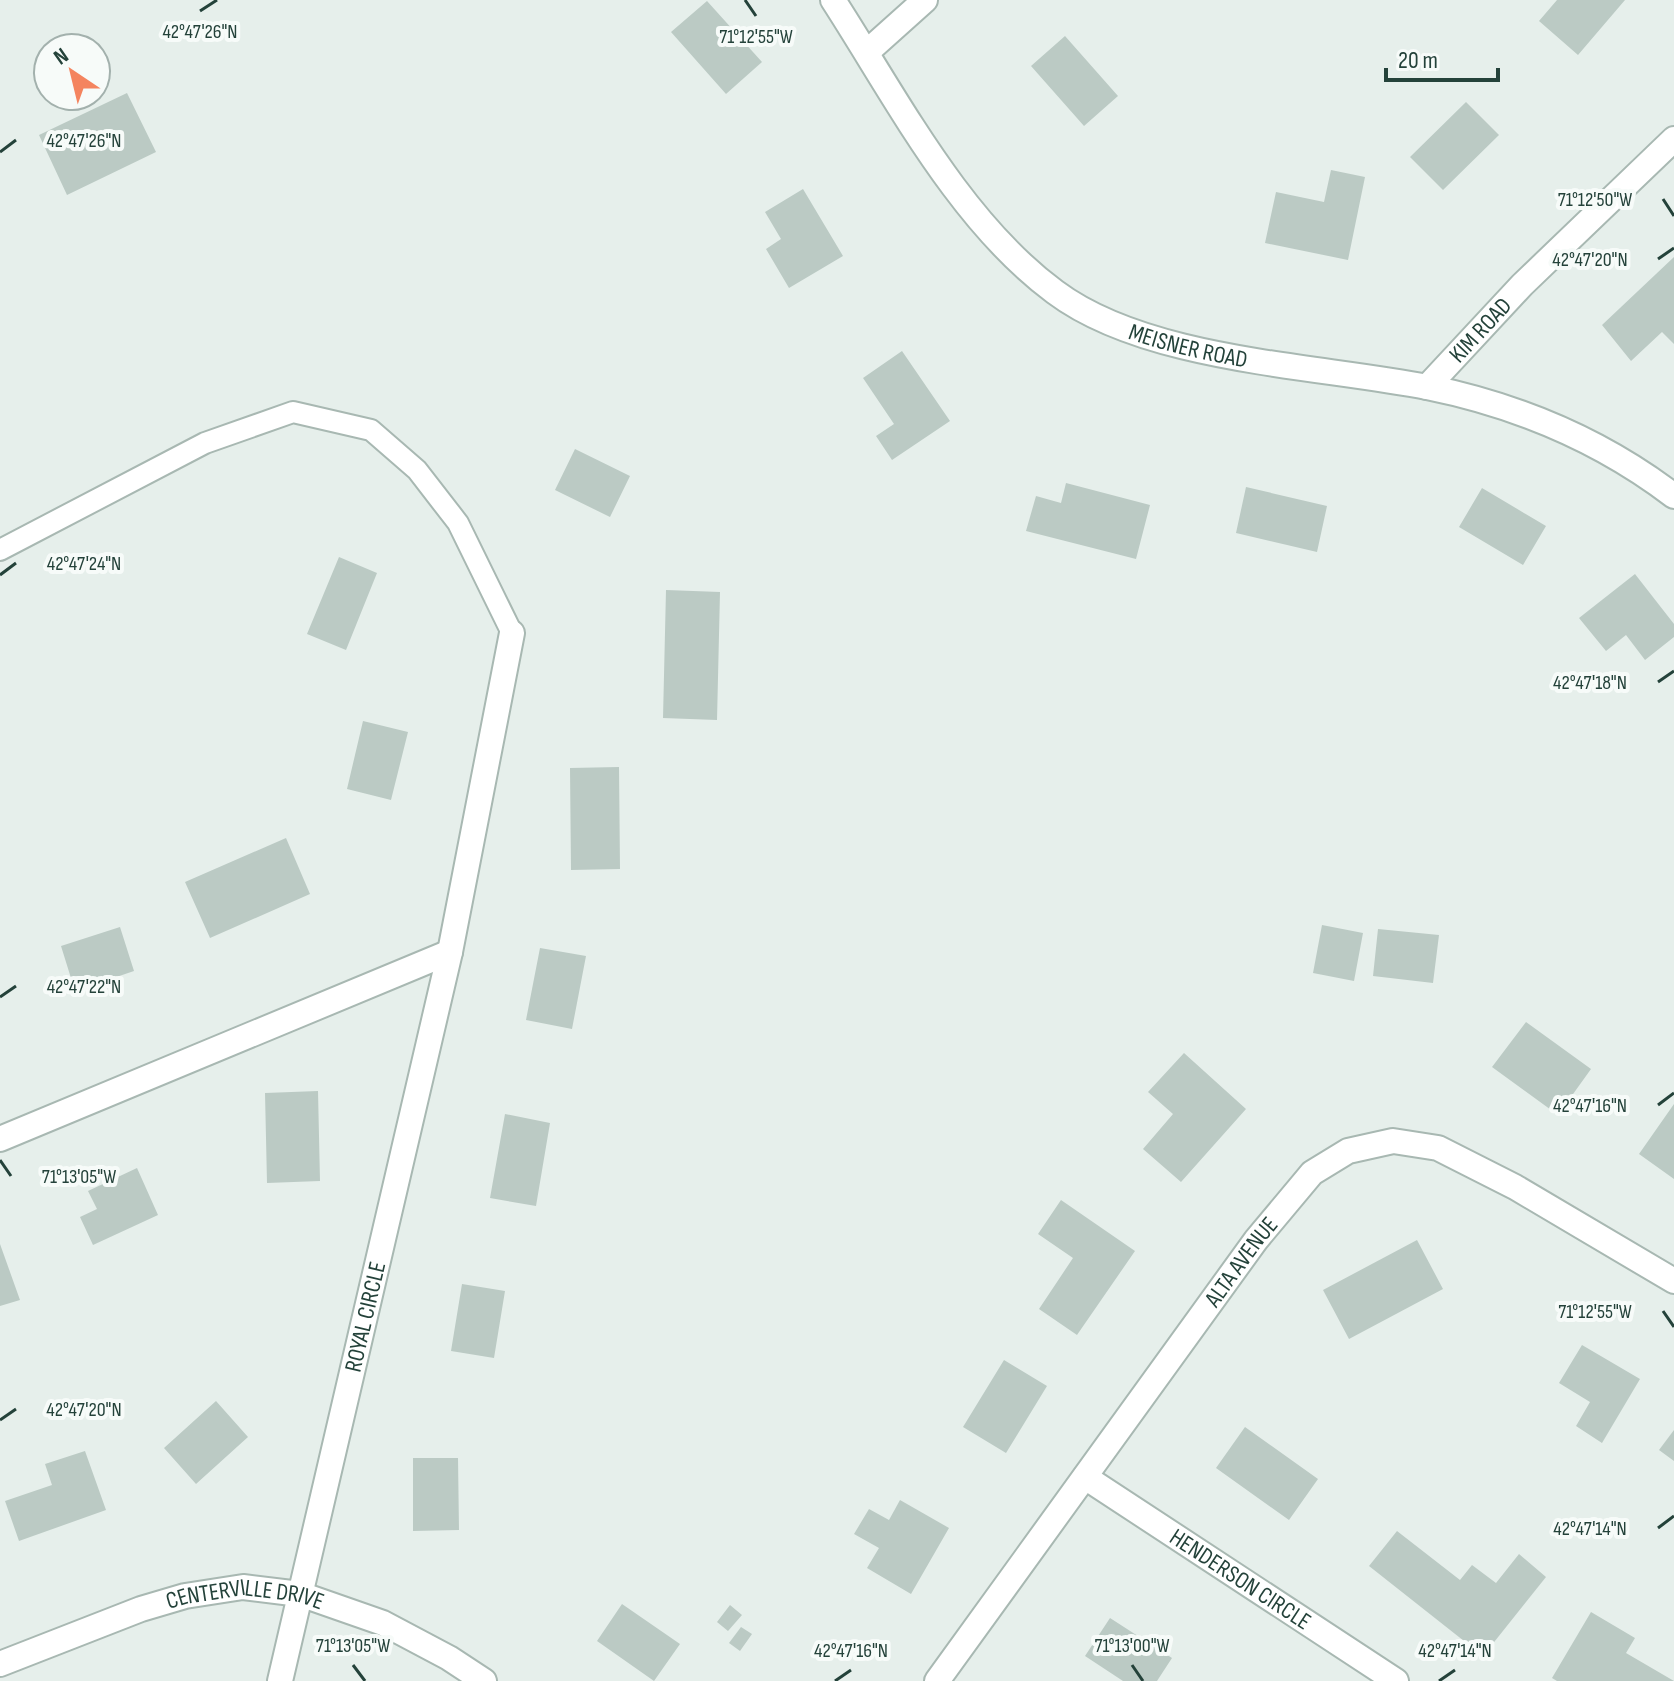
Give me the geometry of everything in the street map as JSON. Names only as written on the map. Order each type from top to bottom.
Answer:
[{"type":"street","name":"MEISNER ROAD","points":[[833,0],[939,165],[993,234],[1023,266],[1057,294],[1094,316],[1178,345],[1427,387],[1495,404],[1543,421],[1647,475],[1674,496]]},
{"type":"street","points":[[867,52],[925,0]]},
{"type":"street","name":"KIM ROAD","points":[[1427,387],[1522,285],[1674,139]]},
{"type":"street","name":"ROYAL CIRCLE","points":[[280,1681],[450,952],[512,633]]},
{"type":"street","points":[[0,1139],[450,952]]},
{"type":"street","name":"ALTA AVENUE","points":[[937,1681],[1256,1240],[1312,1173],[1348,1151],[1393,1141],[1438,1148],[1515,1187],[1674,1281]]},
{"type":"street","name":"HENDERSON CIRCLE","points":[[1085,1477],[1396,1681]]},
{"type":"street","name":"CENTERVILLE DRIVE","points":[[0,1664],[95,1625],[185,1596],[243,1587],[300,1594],[393,1628],[484,1681]]},
{"type":"lane","points":[[0,550],[205,443],[293,412],[371,430],[417,470],[458,523],[512,633]]},
{"type":"building","points":[[1557,0],[1625,0],[1578,55],[1539,21]]},
{"type":"building","points":[[707,1],[762,62],[726,94],[671,32]]},
{"type":"building","points":[[1065,36],[1118,96],[1084,126],[1031,66]]},
{"type":"building","points":[[127,93],[156,152],[67,195],[39,135],[87,112],[112,112],[112,100]]},
{"type":"building","points":[[1466,102],[1499,135],[1443,190],[1410,157]]},
{"type":"building","points":[[1331,170],[1365,177],[1348,260],[1265,243],[1276,192],[1324,202]]},
{"type":"building","points":[[803,189],[843,256],[789,288],[766,249],[781,239],[765,212]]},
{"type":"building","points":[[1674,257],[1674,344],[1662,332],[1631,361],[1602,325]]},
{"type":"building","points":[[902,351],[950,421],[892,460],[876,436],[894,424],[863,378]]},
{"type":"building","points":[[575,449],[630,476],[610,517],[555,490]]},
{"type":"building","points":[[1066,483],[1150,505],[1136,559],[1026,531],[1036,496],[1061,503]]},
{"type":"building","points":[[1246,487],[1327,506],[1317,552],[1236,533]]},
{"type":"building","points":[[1482,488],[1546,526],[1523,565],[1459,527]]},
{"type":"building","points":[[339,557],[377,573],[346,650],[307,634]]},
{"type":"building","points":[[1635,574],[1674,624],[1674,637],[1645,660],[1626,635],[1606,651],[1579,618]]},
{"type":"building","points":[[666,590],[720,592],[717,720],[663,718]]},
{"type":"building","points":[[363,721],[408,732],[391,800],[347,789]]},
{"type":"building","points":[[619,767],[620,869],[571,870],[570,768]]},
{"type":"building","points":[[286,838],[310,894],[210,938],[185,882]]},
{"type":"building","points":[[1322,925],[1363,933],[1354,981],[1313,973]]},
{"type":"building","points":[[120,927],[134,971],[75,991],[61,946]]},
{"type":"building","points":[[1378,929],[1439,935],[1433,983],[1373,976]]},
{"type":"building","points":[[540,948],[586,956],[572,1029],[526,1020]]},
{"type":"building","points":[[1526,1022],[1591,1069],[1558,1115],[1492,1067]]},
{"type":"building","points":[[1184,1053],[1246,1109],[1181,1182],[1143,1149],[1173,1114],[1148,1092]]},
{"type":"building","points":[[318,1091],[320,1181],[267,1183],[265,1093]]},
{"type":"building","points":[[1674,1104],[1674,1179],[1639,1154]]},
{"type":"building","points":[[505,1114],[550,1123],[536,1206],[490,1198]]},
{"type":"building","points":[[137,1168],[158,1215],[93,1245],[80,1217],[97,1209],[88,1191]]},
{"type":"building","points":[[1061,1200],[1135,1251],[1077,1335],[1039,1309],[1073,1258],[1038,1234]]},
{"type":"building","points":[[1417,1240],[1443,1289],[1349,1339],[1323,1290]]},
{"type":"building","points":[[0,1244],[20,1300],[0,1306]]},
{"type":"building","points":[[462,1284],[505,1291],[494,1358],[451,1351]]},
{"type":"building","points":[[1582,1345],[1640,1379],[1602,1443],[1576,1426],[1590,1402],[1559,1383]]},
{"type":"building","points":[[1004,1360],[1047,1386],[1006,1453],[963,1427]]},
{"type":"building","points":[[216,1401],[248,1437],[196,1484],[164,1448]]},
{"type":"building","points":[[1245,1427],[1318,1479],[1289,1520],[1216,1468]]},
{"type":"building","points":[[1674,1430],[1674,1461],[1659,1450]]},
{"type":"building","points":[[85,1451],[106,1510],[19,1541],[5,1501],[52,1485],[45,1464]]},
{"type":"building","points":[[413,1458],[458,1458],[459,1530],[413,1531]]},
{"type":"building","points":[[900,1500],[949,1528],[911,1594],[867,1568],[879,1548],[854,1534],[869,1509],[889,1520]]},
{"type":"building","points":[[1397,1531],[1460,1580],[1472,1565],[1496,1583],[1519,1554],[1546,1577],[1483,1656],[1369,1566]]},
{"type":"building","points":[[622,1604],[680,1644],[654,1681],[597,1641]]},
{"type":"building","points":[[730,1605],[742,1615],[728,1631],[717,1622]]},
{"type":"building","points":[[1591,1612],[1635,1638],[1626,1653],[1674,1681],[1557,1681],[1552,1678]]},
{"type":"building","points":[[1110,1618],[1172,1658],[1157,1681],[1123,1681],[1085,1656]]},
{"type":"building","points":[[741,1627],[752,1634],[740,1651],[729,1643]]}]
